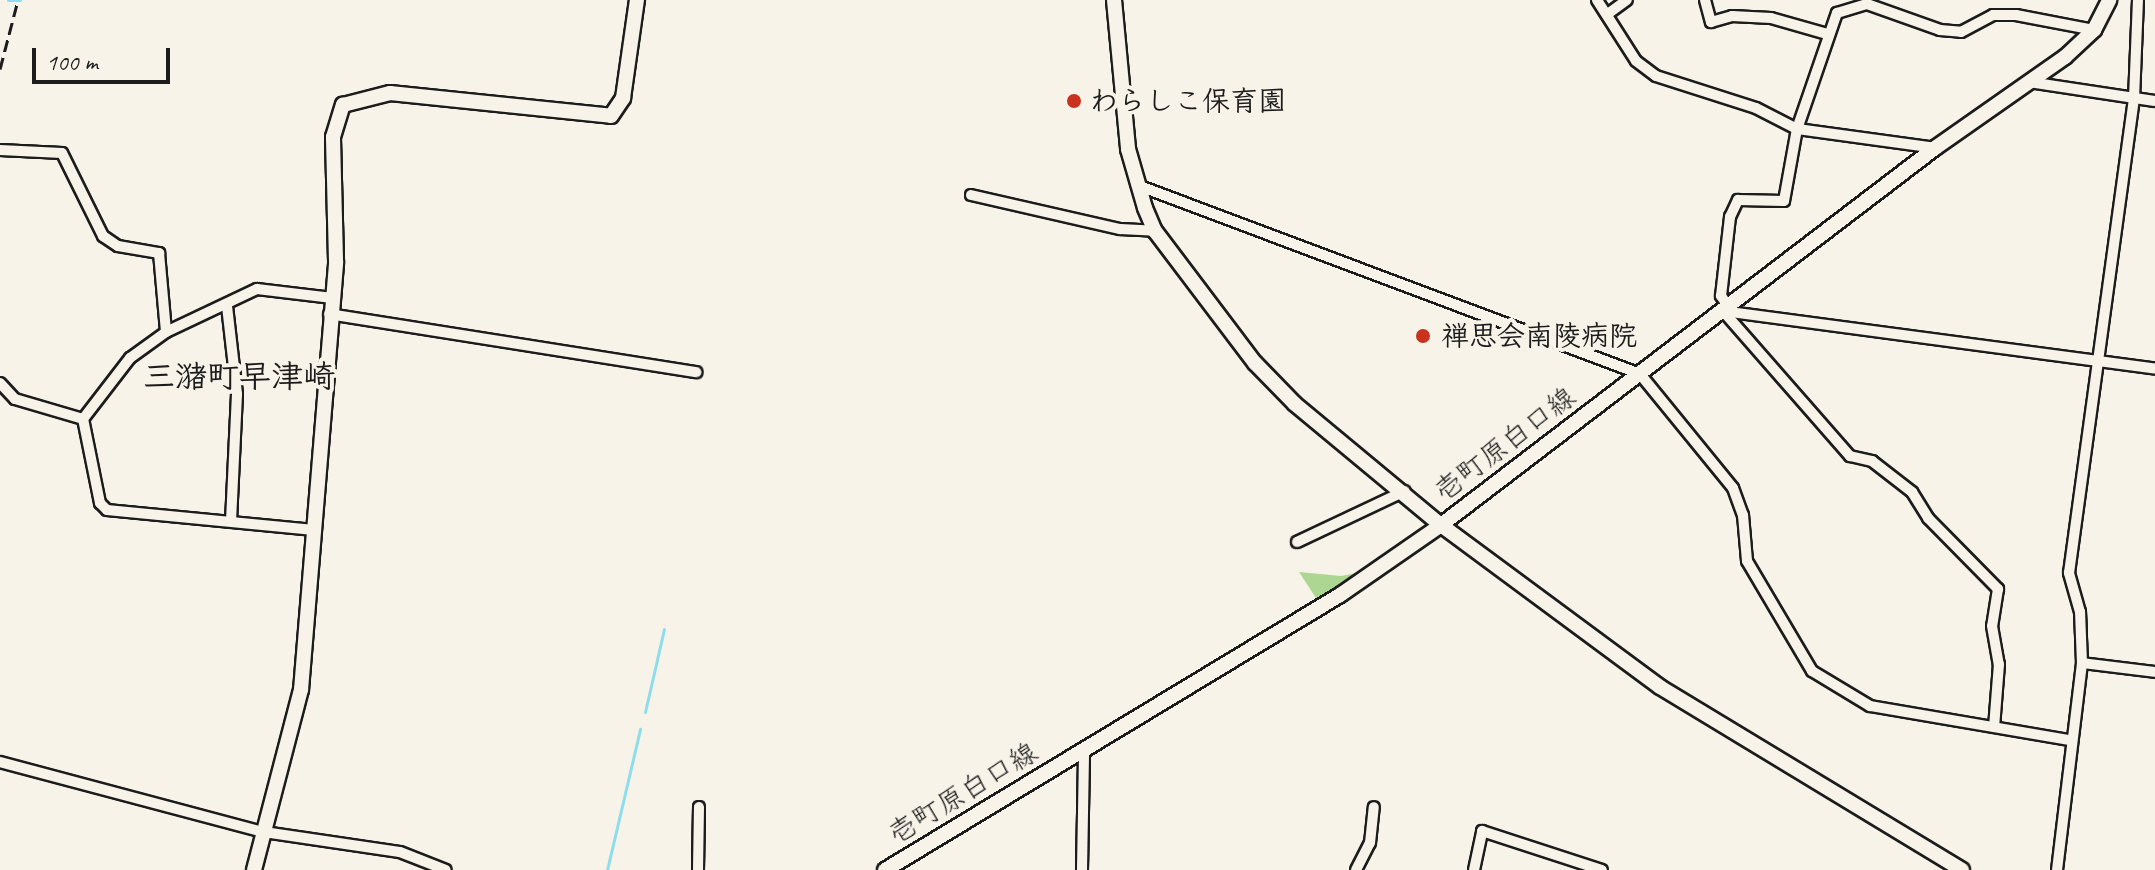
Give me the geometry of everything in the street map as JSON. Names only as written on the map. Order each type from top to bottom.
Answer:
[{"type":"street","points":[[254,870],[296,720],[301,690],[332,298],[333,137],[343,105],[390,93],[611,116],[623,98],[637,0]]},
{"type":"street","points":[[1114,0],[1136,185],[1155,231],[1255,363],[1295,404],[1405,491],[1441,525],[1709,721],[1962,870]]},
{"type":"street","points":[[1597,0],[1609,13],[1636,61],[1656,76],[1756,108],[1797,129],[1935,148]]},
{"type":"street","points":[[1609,13],[1627,0]]},
{"type":"street","points":[[1705,0],[1711,22],[1732,16],[1771,18],[1827,34]]},
{"type":"street","name":"壱町原白口線","points":[[885,870],[1340,595],[1441,525],[1935,148],[2029,82],[2094,30],[2109,0]]},
{"type":"street","points":[[2057,870],[2069,740],[2082,663],[2080,612],[2069,573],[2134,99],[2138,0]]},
{"type":"street","points":[[1994,727],[1999,664],[1992,626],[1998,589],[1928,518],[1912,492],[1872,461],[1850,456],[1726,309],[1721,296],[1730,217],[1738,200],[1784,201],[1797,129],[1827,34],[1837,13],[1867,4],[1940,30],[1961,32],[1993,15],[2016,15],[2094,30]]},
{"type":"street","points":[[2029,82],[2155,101]]},
{"type":"street","points":[[0,150],[62,153],[103,236],[118,246],[159,253],[166,332]]},
{"type":"street","points":[[1136,185],[1640,374],[1733,488],[1743,515],[1747,561],[1812,671],[1870,706],[2069,740]]},
{"type":"street","points":[[971,195],[1120,229],[1155,231]]},
{"type":"street","points":[[314,530],[107,510],[100,503],[83,419],[130,358],[166,332],[227,306],[257,289],[332,298]]},
{"type":"street","points":[[227,306],[237,394],[231,521]]},
{"type":"street","points":[[1726,309],[2155,369]]},
{"type":"street","points":[[329,314],[696,372]]},
{"type":"street","points":[[0,383],[15,399],[83,419]]},
{"type":"street","points":[[1297,542],[1405,491]]},
{"type":"street","points":[[2082,663],[2155,672]]},
{"type":"street","points":[[1082,870],[1084,750]]},
{"type":"street","points":[[0,762],[264,832],[400,852],[446,870]]},
{"type":"street","points":[[698,870],[699,807]]},
{"type":"street","points":[[1356,870],[1370,843],[1374,807]]},
{"type":"street","points":[[1474,870],[1482,831],[1602,870]]},
{"type":"green space","points":[[1299,572],[1341,576],[1362,572],[1318,601]]},
{"type":"waterway","points":[[8,0],[20,0]]},
{"type":"waterway","points":[[645,712],[664,629]]},
{"type":"waterway","points":[[607,870],[640,729]]},
{"type":"railway","points":[[0,69],[18,0]]},
{"type":"place","name":"わらしこ保育園","points":[[1074,101]]},
{"type":"place","name":"禅思会南陵病院","points":[[1423,336]]},
{"type":"district","name":"三潴町早津崎","points":[[239,377]]}]
